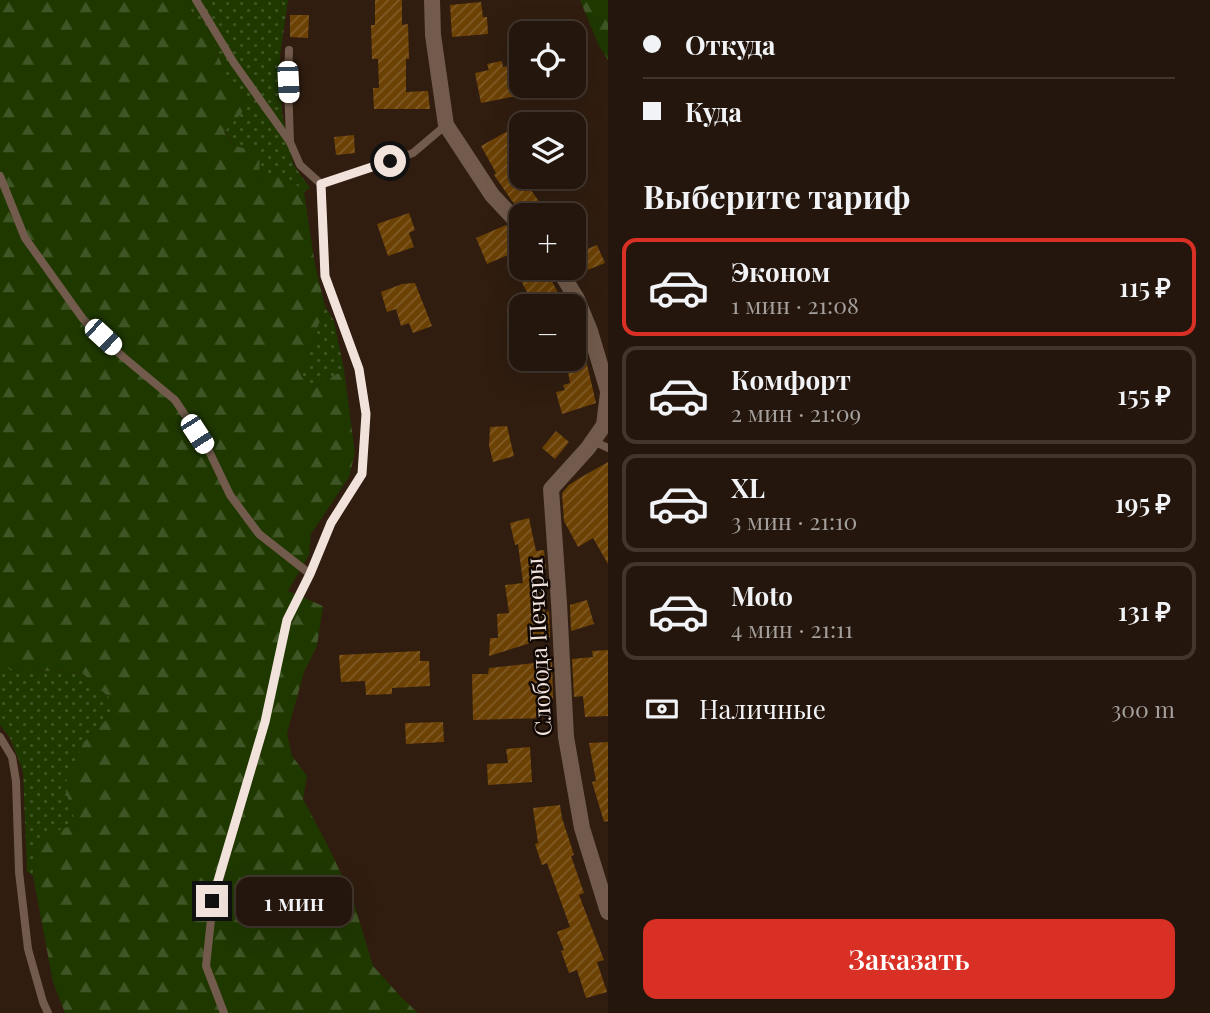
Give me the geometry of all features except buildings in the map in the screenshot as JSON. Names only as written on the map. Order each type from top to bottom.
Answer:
[{"type":"street","points":[[432,0],[433,35],[446,125],[492,195],[509,213]]},
{"type":"street","name":"Слобода Печеры","points":[[565,280],[577,299],[590,331],[608,392],[604,425],[551,489],[566,737],[582,828],[608,912]]},
{"type":"lane","points":[[196,0],[234,63],[290,142],[300,165],[321,184],[325,276],[359,369],[366,414],[362,474],[331,523],[287,620],[265,722],[212,901],[206,966],[224,1013]]},
{"type":"lane","points":[[289,50],[290,142]]},
{"type":"lane","points":[[321,184],[413,153],[446,125]]},
{"type":"lane","points":[[0,176],[25,238],[83,319],[175,400],[209,451],[230,495],[259,534],[310,574]]},
{"type":"lane","points":[[593,441],[608,448]]},
{"type":"lane","points":[[0,737],[12,757],[16,781],[19,872],[28,949],[48,1013]]},
{"type":"green space","points":[[0,0],[187,0],[193,15],[207,27],[225,73],[244,95],[242,113],[224,132],[235,146],[260,152],[259,177],[282,173],[304,192],[315,265],[325,306],[301,376],[314,387],[344,370],[355,453],[349,477],[311,534],[309,555],[288,591],[323,606],[317,646],[304,672],[287,733],[292,756],[307,776],[303,799],[352,897],[373,966],[418,1013],[65,1013],[53,982],[33,876],[38,838],[76,824],[64,786],[84,742],[110,716],[112,700],[82,673],[0,668]]},
{"type":"green space","points":[[187,0],[288,0],[280,55],[282,113],[293,164],[310,188],[304,192],[282,173],[259,177],[224,131],[242,113],[244,95],[225,73],[207,27],[193,15]]},
{"type":"green space","points":[[580,0],[608,0],[608,60],[599,46]]},
{"type":"green space","points":[[325,306],[334,321],[344,370],[314,387],[301,376]]},
{"type":"green space","points":[[0,668],[82,673],[112,700],[110,716],[84,742],[76,824],[38,839],[33,876],[27,871],[23,771],[10,738],[0,725]]},
{"type":"route","points":[[212,901],[265,722],[287,620],[331,523],[362,474],[366,414],[359,369],[325,276],[321,184],[390,161]]}]
